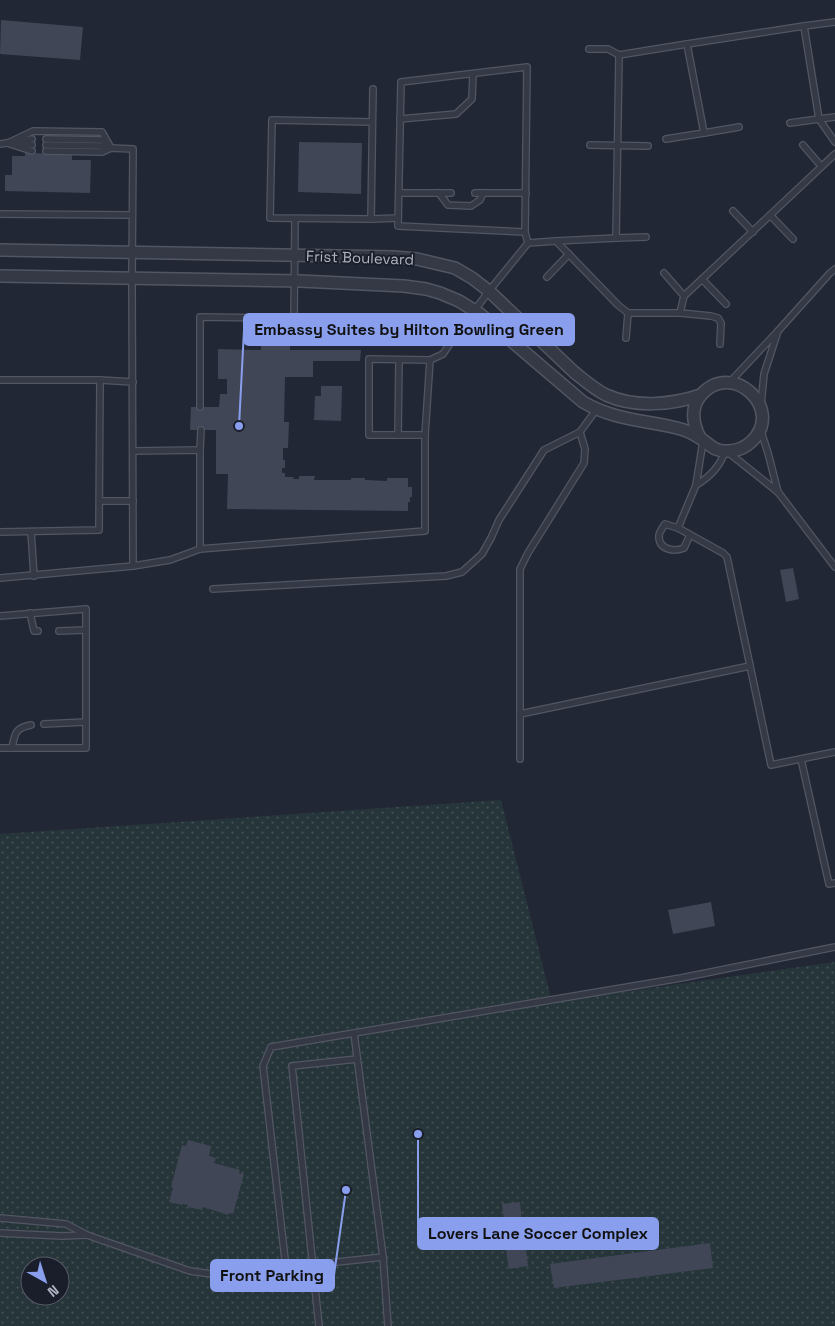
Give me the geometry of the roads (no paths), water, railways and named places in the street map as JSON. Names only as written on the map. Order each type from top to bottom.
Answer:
[{"type":"street","name":"Frist Boulevard","points":[[0,250],[394,256],[417,259],[455,268],[472,278],[489,291],[574,372],[588,384],[606,395],[623,401],[667,403],[701,396],[709,388],[718,384],[729,383]]},
{"type":"street","name":"Frist Boulevard","points":[[0,276],[294,280],[426,289],[459,301],[475,311],[583,402],[596,410],[626,419],[686,431],[702,439],[717,450],[726,451]]},
{"type":"street","points":[[726,451],[738,450],[748,445],[760,428],[762,418],[761,407],[756,397],[740,385],[729,383]]},
{"type":"street","points":[[701,396],[696,403],[694,421],[696,430],[702,439]]},
{"type":"lane","points":[[589,49],[608,49],[619,55],[835,22]]},
{"type":"lane","points":[[804,26],[819,119],[835,142]]},
{"type":"lane","points":[[688,44],[704,133]]},
{"type":"lane","points":[[616,238],[619,55]]},
{"type":"lane","points":[[525,232],[398,226],[401,82],[527,67],[525,232],[528,243]]},
{"type":"lane","points":[[400,118],[456,114],[472,99],[473,74]]},
{"type":"lane","points":[[371,219],[373,89]]},
{"type":"lane","points":[[790,123],[835,117]]},
{"type":"lane","points":[[372,122],[272,120],[270,218],[398,218]]},
{"type":"lane","points":[[666,139],[739,127]]},
{"type":"lane","points":[[8,143],[33,131],[102,132],[111,148]]},
{"type":"lane","points":[[111,148],[102,140],[46,145],[102,152],[111,148],[133,150],[133,566]]},
{"type":"lane","points":[[0,144],[32,145],[8,143]]},
{"type":"lane","points":[[590,145],[648,146]]},
{"type":"lane","points":[[803,145],[822,166]]},
{"type":"lane","points":[[680,313],[684,296],[835,154]]},
{"type":"lane","points":[[399,193],[451,193]]},
{"type":"lane","points":[[439,193],[448,205],[471,206],[480,200],[483,193]]},
{"type":"lane","points":[[475,193],[526,193]]},
{"type":"lane","points":[[734,211],[753,232]]},
{"type":"lane","points":[[0,214],[132,215]]},
{"type":"lane","points":[[770,215],[793,239]]},
{"type":"lane","points":[[294,319],[295,219]]},
{"type":"lane","points":[[425,435],[369,435],[369,360],[430,360],[443,354],[489,291],[528,243],[646,237]]},
{"type":"lane","points":[[556,241],[628,313],[680,313],[718,318],[721,323],[720,344]]},
{"type":"lane","points":[[546,277],[569,254]]},
{"type":"lane","points":[[729,383],[835,269]]},
{"type":"lane","points":[[664,273],[684,296]]},
{"type":"lane","points":[[702,279],[726,304]]},
{"type":"lane","points":[[626,338],[628,313]]},
{"type":"lane","points":[[200,407],[200,317],[393,320],[434,329],[451,342]]},
{"type":"lane","points":[[761,407],[764,374],[778,331]]},
{"type":"lane","points":[[398,435],[399,360]]},
{"type":"lane","points":[[0,578],[133,566],[170,560],[200,549],[425,531],[425,435],[430,360]]},
{"type":"lane","points":[[0,380],[100,380],[133,382]]},
{"type":"lane","points":[[0,532],[99,530],[100,380]]},
{"type":"lane","points":[[213,590],[446,576],[462,572],[482,554],[499,520],[544,450],[580,432],[596,410]]},
{"type":"lane","points":[[760,428],[778,492]]},
{"type":"lane","points":[[200,549],[201,430]]},
{"type":"lane","points":[[520,759],[520,569],[584,463],[584,449],[580,432]]},
{"type":"lane","points":[[678,528],[696,485],[702,439]]},
{"type":"lane","points":[[133,451],[200,450]]},
{"type":"lane","points":[[696,485],[714,471],[722,461],[726,451],[778,492],[835,567]]},
{"type":"lane","points":[[100,501],[133,501]]},
{"type":"lane","points":[[690,535],[684,548],[671,550],[660,541],[659,534],[665,524],[678,528],[723,552],[727,557],[771,765],[835,752]]},
{"type":"lane","points":[[31,532],[34,576]]},
{"type":"lane","points":[[0,616],[86,609],[86,748],[0,748]]},
{"type":"lane","points":[[30,613],[34,631],[38,631]]},
{"type":"lane","points":[[59,631],[86,630]]},
{"type":"lane","points":[[520,714],[750,666]]},
{"type":"lane","points":[[44,724],[86,722]]},
{"type":"lane","points":[[12,748],[17,731],[21,727],[31,725]]},
{"type":"lane","points":[[801,759],[829,884],[835,883]]},
{"type":"lane","points":[[286,1268],[263,1066],[270,1047],[681,978],[835,947]]},
{"type":"lane","points":[[354,1033],[383,1257],[388,1326]]},
{"type":"lane","points":[[320,1326],[292,1066],[357,1059]]},
{"type":"lane","points":[[0,1218],[66,1224],[88,1235],[190,1271],[218,1275],[383,1257]]},
{"type":"lane","points":[[0,1233],[62,1236],[88,1235]]},
{"type":"place","name":"Embassy Suites by Hilton Bowling Green","points":[[239,426]]},
{"type":"place","name":"Lovers Lane Soccer Complex","points":[[418,1134]]},
{"type":"place","name":"Front Parking","points":[[346,1190]]}]
